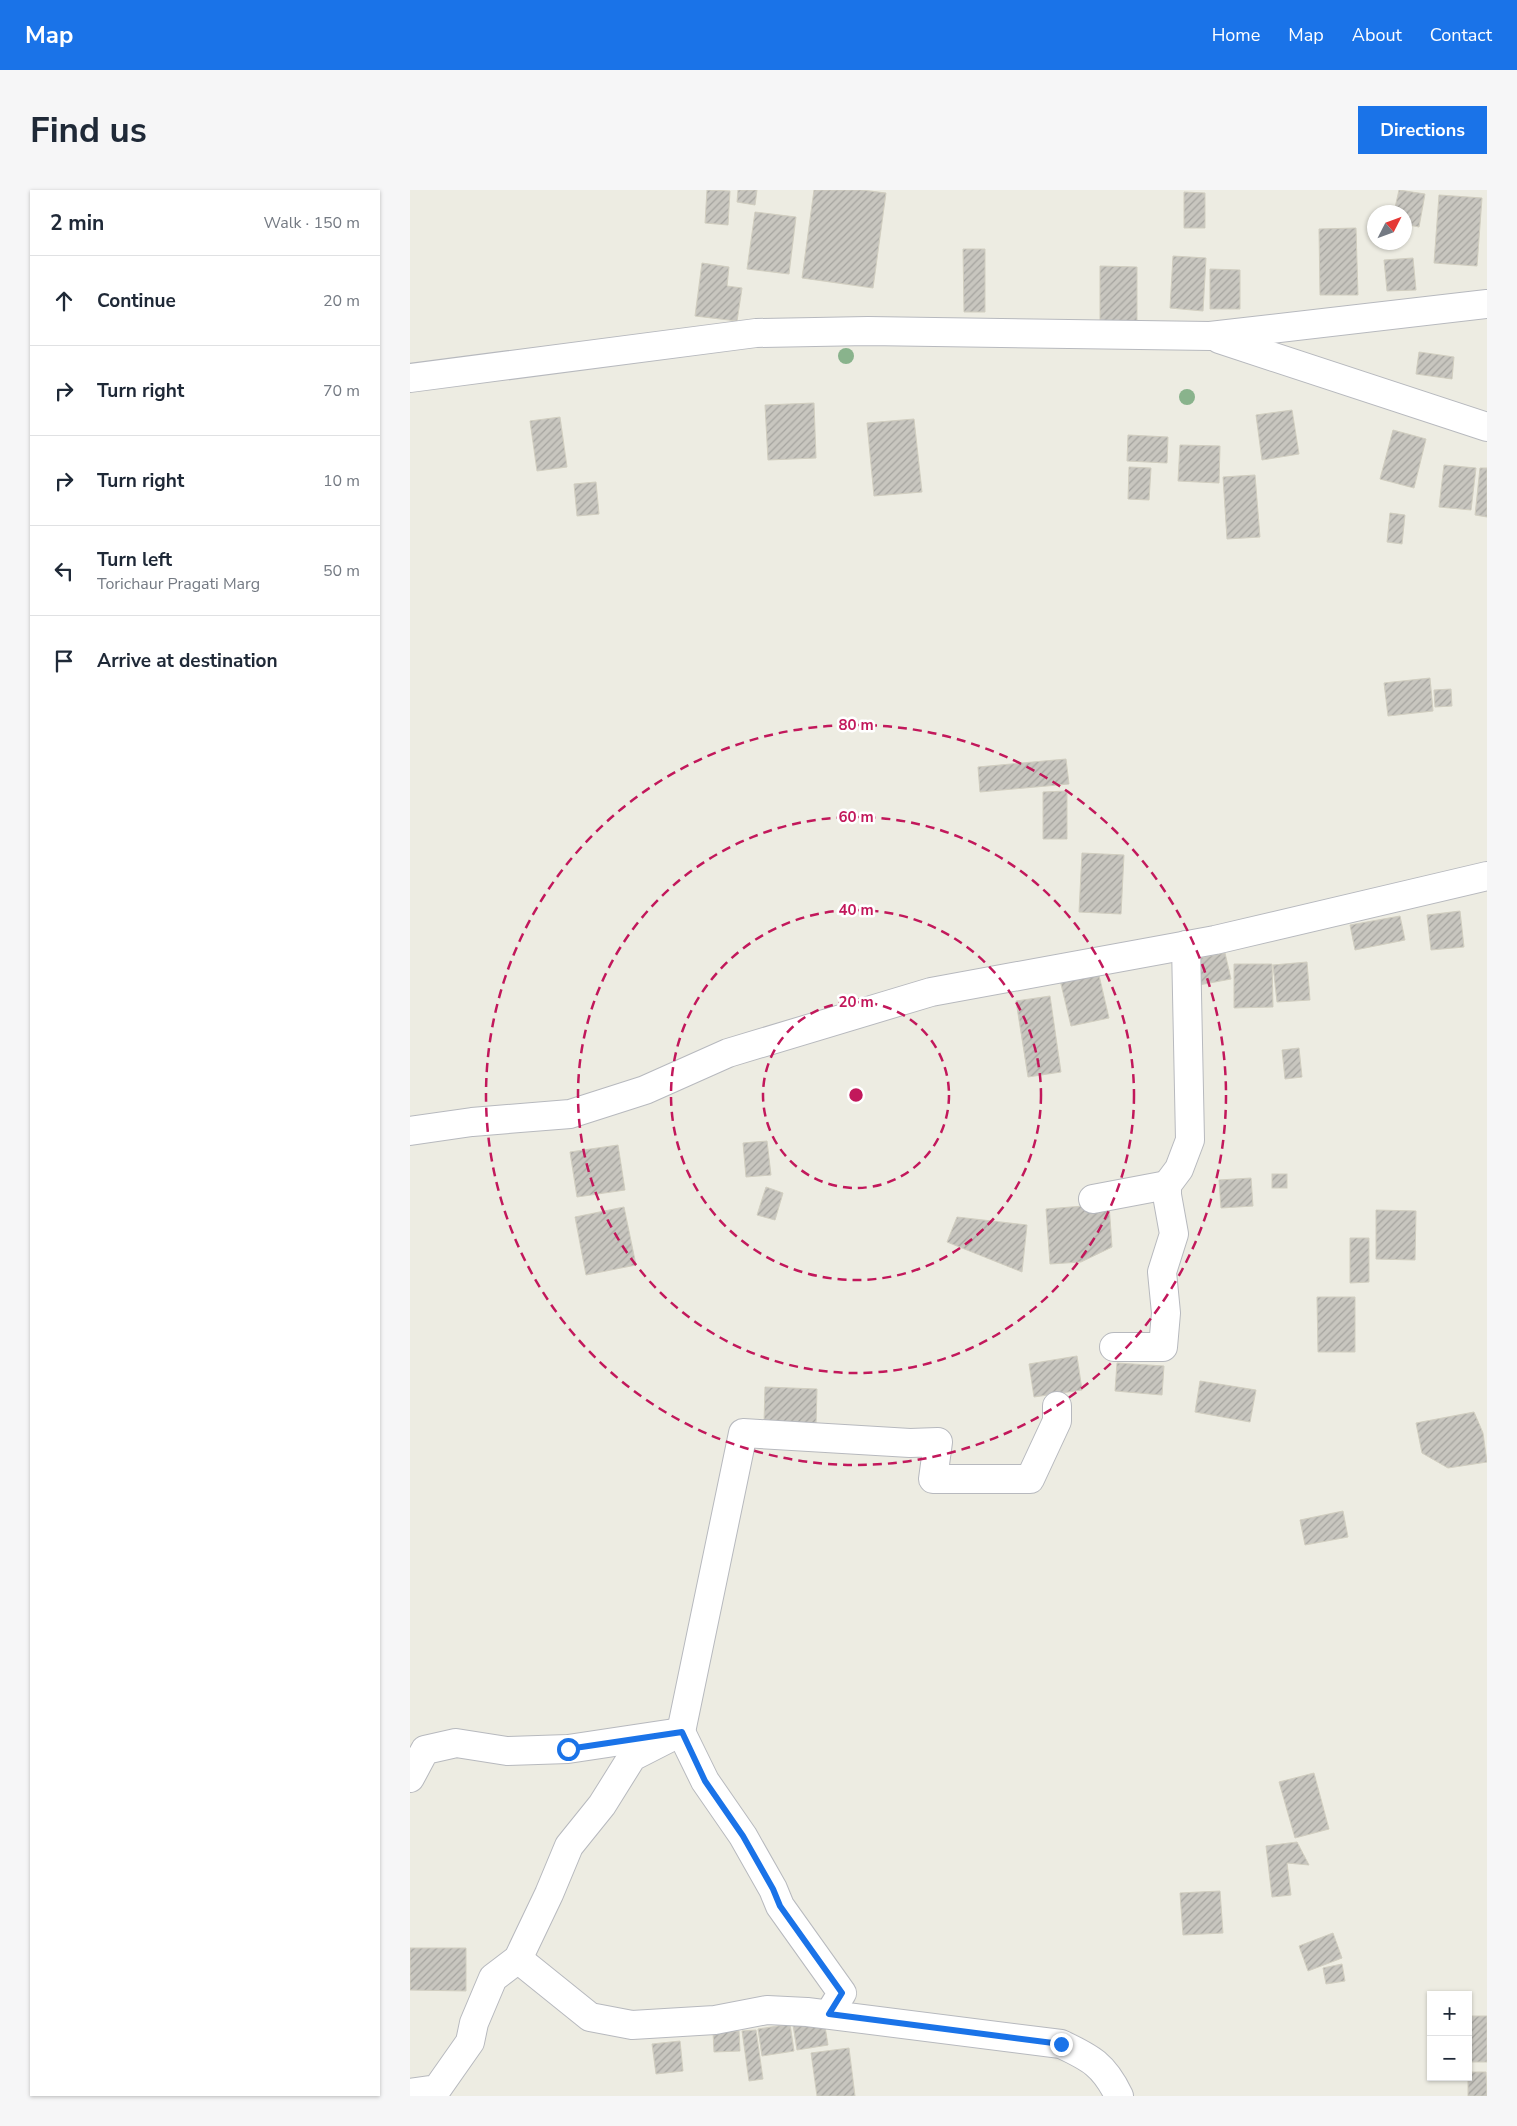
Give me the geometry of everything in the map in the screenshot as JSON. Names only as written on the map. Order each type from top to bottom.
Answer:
[{"type":"street","points":[[410,378],[756,333],[868,331],[1210,336],[1487,304]]},
{"type":"street","points":[[1210,336],[1487,427]]},
{"type":"street","points":[[410,1131],[472,1122],[570,1114],[645,1090],[728,1053],[932,992],[1186,945],[1487,876]]},
{"type":"street","points":[[1114,1347],[1163,1347],[1166,1313],[1162,1272],[1174,1234],[1167,1185],[1179,1168],[1190,1140],[1186,945]]},
{"type":"street","points":[[1093,1199],[1167,1185]]},
{"type":"street","points":[[829,2014],[842,1993],[780,1906],[773,1889],[743,1836],[705,1781],[682,1732],[743,1433],[910,1443],[938,1442],[933,1479],[1030,1479],[1057,1421],[1056,1406]]},
{"type":"street","points":[[410,1778],[425,1750],[456,1743],[507,1751],[568,1749],[682,1732]]},
{"type":"street","points":[[410,2093],[437,2088],[470,2042],[474,2023],[493,1978],[518,1959],[549,1894],[569,1846],[602,1805],[632,1757],[682,1732]]},
{"type":"street","points":[[518,1959],[590,2017],[632,2025],[715,2020],[767,2010],[829,2014],[1061,2044],[1090,2058],[1111,2080],[1119,2096]]},
{"type":"building","points":[[707,190],[730,191],[728,225],[705,223]]},
{"type":"building","points":[[738,190],[757,190],[755,205],[737,202]]},
{"type":"building","points":[[814,190],[862,190],[886,193],[873,288],[802,278]]},
{"type":"building","points":[[1399,190],[1425,194],[1419,227],[1412,226],[1412,205],[1396,205]]},
{"type":"building","points":[[1184,192],[1205,193],[1205,228],[1184,228]]},
{"type":"building","points":[[1439,195],[1482,198],[1477,266],[1434,263]]},
{"type":"building","points":[[755,212],[796,217],[789,274],[747,269]]},
{"type":"building","points":[[1356,228],[1358,295],[1320,295],[1319,229]]},
{"type":"building","points":[[963,249],[985,249],[985,312],[964,312]]},
{"type":"building","points":[[1173,256],[1206,258],[1203,311],[1170,308]]},
{"type":"building","points":[[1413,258],[1416,290],[1387,291],[1384,260]]},
{"type":"building","points":[[702,263],[729,267],[727,286],[742,288],[737,321],[695,316]]},
{"type":"building","points":[[1100,266],[1137,267],[1137,322],[1100,321]]},
{"type":"building","points":[[1210,269],[1240,270],[1240,309],[1210,309]]},
{"type":"building","points":[[1419,352],[1454,357],[1452,379],[1416,374]]},
{"type":"building","points":[[814,403],[816,458],[768,460],[765,405]]},
{"type":"building","points":[[1292,410],[1299,454],[1262,460],[1256,415]]},
{"type":"building","points":[[560,417],[567,467],[537,471],[530,421]]},
{"type":"building","points":[[914,419],[922,492],[874,496],[867,423]]},
{"type":"building","points":[[1393,430],[1426,439],[1414,488],[1380,479]]},
{"type":"building","points":[[1128,435],[1168,437],[1167,463],[1127,461]]},
{"type":"building","points":[[1180,445],[1220,446],[1219,483],[1178,481]]},
{"type":"building","points":[[1444,465],[1476,468],[1471,510],[1439,507]]},
{"type":"building","points":[[1129,467],[1151,468],[1149,500],[1128,499]]},
{"type":"building","points":[[1480,468],[1487,468],[1487,517],[1475,515]]},
{"type":"building","points":[[1255,475],[1260,537],[1227,539],[1223,477]]},
{"type":"building","points":[[596,482],[599,514],[577,516],[574,484]]},
{"type":"building","points":[[1390,513],[1405,515],[1402,544],[1387,542]]},
{"type":"building","points":[[1430,678],[1433,711],[1388,716],[1384,683]]},
{"type":"building","points":[[1451,689],[1452,706],[1435,707],[1434,690]]},
{"type":"building","points":[[1066,759],[1069,784],[980,792],[978,767]]},
{"type":"building","points":[[1067,791],[1067,839],[1043,839],[1043,792]]},
{"type":"building","points":[[1082,853],[1124,855],[1121,914],[1079,912]]},
{"type":"building","points":[[1460,911],[1464,947],[1431,950],[1427,915]]},
{"type":"building","points":[[1400,916],[1405,940],[1355,950],[1350,925]]},
{"type":"building","points":[[1225,953],[1231,979],[1199,985],[1195,959]]},
{"type":"building","points":[[1307,962],[1310,1000],[1277,1002],[1273,965]]},
{"type":"building","points":[[1234,964],[1272,964],[1273,1007],[1234,1008]]},
{"type":"building","points":[[1098,971],[1109,1018],[1071,1026],[1060,980]]},
{"type":"building","points":[[1050,996],[1061,1072],[1028,1077],[1016,1001]]},
{"type":"building","points":[[1299,1048],[1302,1077],[1285,1079],[1282,1050]]},
{"type":"building","points":[[767,1141],[771,1175],[746,1177],[743,1143]]},
{"type":"building","points":[[618,1145],[625,1190],[577,1197],[570,1152]]},
{"type":"building","points":[[1272,1174],[1287,1174],[1287,1188],[1272,1188]]},
{"type":"building","points":[[1251,1178],[1253,1206],[1221,1208],[1219,1180]]},
{"type":"building","points":[[766,1187],[783,1193],[775,1220],[757,1215]]},
{"type":"building","points":[[1109,1204],[1112,1247],[1081,1262],[1050,1264],[1046,1209]]},
{"type":"building","points":[[624,1207],[636,1265],[586,1275],[575,1217]]},
{"type":"building","points":[[1376,1210],[1416,1211],[1415,1260],[1376,1259]]},
{"type":"building","points":[[957,1217],[1027,1225],[1022,1272],[947,1242]]},
{"type":"building","points":[[1350,1238],[1369,1238],[1369,1282],[1350,1283]]},
{"type":"building","points":[[1317,1297],[1355,1297],[1355,1352],[1318,1352]]},
{"type":"building","points":[[1077,1356],[1082,1390],[1034,1397],[1029,1364]]},
{"type":"building","points":[[1117,1363],[1164,1366],[1162,1395],[1115,1391]]},
{"type":"building","points":[[1200,1381],[1256,1390],[1250,1422],[1195,1412]]},
{"type":"building","points":[[765,1387],[817,1389],[816,1425],[764,1423]]},
{"type":"building","points":[[1474,1412],[1483,1433],[1487,1462],[1448,1468],[1422,1453],[1416,1423]]},
{"type":"building","points":[[1343,1511],[1348,1537],[1305,1545],[1300,1520]]},
{"type":"building","points":[[1314,1773],[1329,1829],[1295,1838],[1279,1782]]},
{"type":"building","points":[[1297,1842],[1309,1865],[1287,1863],[1291,1895],[1272,1897],[1266,1846]]},
{"type":"building","points":[[1220,1891],[1223,1933],[1183,1935],[1180,1893]]},
{"type":"building","points":[[1333,1933],[1342,1958],[1308,1971],[1299,1946]]},
{"type":"building","points":[[410,1948],[466,1948],[466,1991],[410,1990]]},
{"type":"building","points":[[1342,1964],[1345,1981],[1326,1984],[1323,1968]]},
{"type":"building","points":[[1472,2016],[1487,2016],[1487,2062],[1472,2062]]},
{"type":"building","points":[[824,2020],[828,2045],[797,2050],[793,2025]]},
{"type":"building","points":[[790,2024],[794,2051],[762,2056],[758,2029]]},
{"type":"building","points":[[756,2030],[763,2079],[749,2081],[742,2031]]},
{"type":"building","points":[[739,2031],[740,2051],[714,2052],[713,2032]]},
{"type":"building","points":[[680,2041],[683,2071],[656,2074],[652,2044]]},
{"type":"building","points":[[849,2048],[855,2096],[817,2096],[811,2053]]},
{"type":"building","points":[[1472,2072],[1486,2072],[1487,2096],[1468,2096],[1468,2081],[1472,2081]]},
{"type":"route","points":[[568,1749],[682,1732],[705,1781],[743,1836],[773,1889],[780,1906],[842,1993],[829,2014],[1061,2044]]}]
